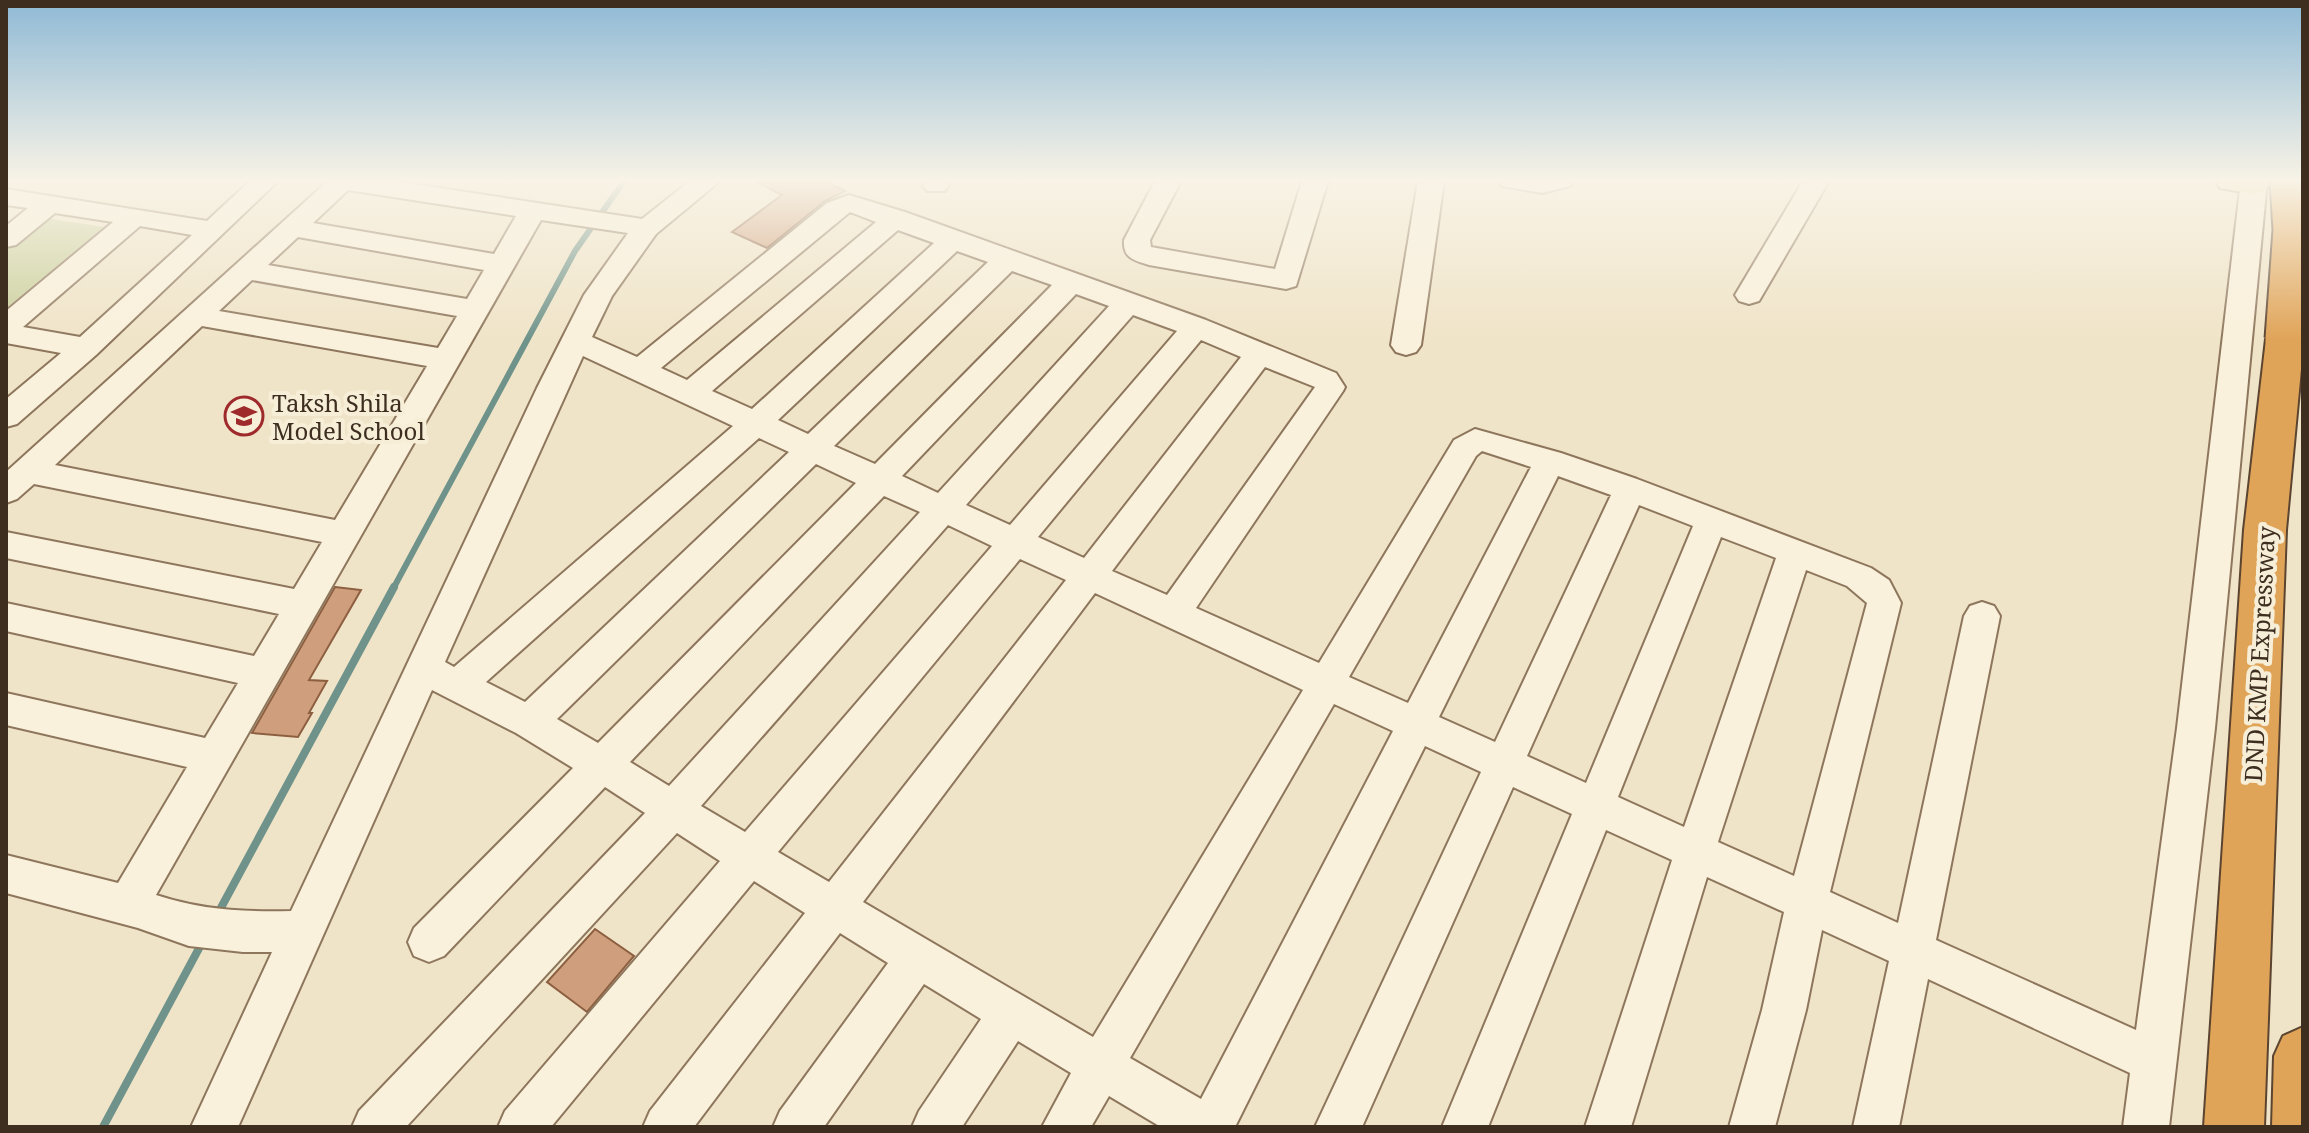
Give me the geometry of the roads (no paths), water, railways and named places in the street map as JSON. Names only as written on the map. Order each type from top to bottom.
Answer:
[{"type":"highway","name":"DND KMP Expressway","points":[[2234,1127],[2265,530],[2293,234]]},
{"type":"highway","points":[[2302,1127],[2303,1056]]},
{"type":"street","points":[[6,326],[115,234]]},
{"type":"street","points":[[7,414],[86,348],[210,234]]},
{"type":"street","points":[[17,481],[285,234]]},
{"type":"street","points":[[325,234],[501,264]]},
{"type":"street","points":[[128,905],[519,234]]},
{"type":"street","points":[[214,1127],[304,931],[442,677],[575,341],[613,272],[642,234]]},
{"type":"street","points":[[640,370],[806,234]]},
{"type":"street","points":[[691,393],[877,234]]},
{"type":"street","points":[[940,234],[1261,352],[1320,377],[1330,387],[1173,613]]},
{"type":"street","points":[[1140,234],[1137,251],[1149,256],[1286,280],[1300,234]]},
{"type":"street","points":[[1406,345],[1423,234]]},
{"type":"street","points":[[1749,295],[1785,234]]},
{"type":"street","points":[[2146,1127],[2196,728],[2247,234]]},
{"type":"street","points":[[442,677],[756,423],[954,239]]},
{"type":"street","points":[[2247,241],[2303,256]]},
{"type":"street","points":[[529,722],[814,450],[1007,260]]},
{"type":"street","points":[[246,270],[475,310]]},
{"type":"street","points":[[429,942],[1071,283]]},
{"type":"street","points":[[375,1127],[673,810],[1128,303]]},
{"type":"street","points":[[196,316],[446,359]]},
{"type":"street","points":[[521,1127],[1196,327]]},
{"type":"street","points":[[6,333],[86,348]]},
{"type":"street","points":[[575,341],[2153,1060]]},
{"type":"street","points":[[666,1127],[1261,352]]},
{"type":"street","points":[[1065,1127],[1325,682],[1470,443],[1483,440],[1712,519],[1859,577],[1877,590],[1884,603],[1752,1127]]},
{"type":"street","points":[[1211,1127],[1550,461]]},
{"type":"street","points":[[17,481],[344,534]]},
{"type":"street","points":[[1338,1127],[1630,490]]},
{"type":"street","points":[[1465,1127],[1712,519]]},
{"type":"street","points":[[6,545],[302,605]]},
{"type":"street","points":[[1608,1127],[1795,552]]},
{"type":"street","points":[[1876,1127],[1982,616]]},
{"type":"street","points":[[6,617],[263,673]]},
{"type":"street","points":[[442,677],[529,722],[602,765],[1099,1068],[1204,1127]]},
{"type":"street","points":[[6,709],[214,757]]},
{"type":"street","points":[[6,874],[128,905],[189,926],[243,932],[304,931]]},
{"type":"street","points":[[796,1127],[919,956]]},
{"type":"street","points":[[935,1127],[1010,1014]]},
{"type":"waterway","points":[[393,589],[587,234]]},
{"type":"waterway","points":[[216,917],[394,587]]},
{"type":"waterway","points":[[103,1127],[204,939]]},
{"type":"place","name":"Taksh Shila Model School","points":[[244,416]]}]
